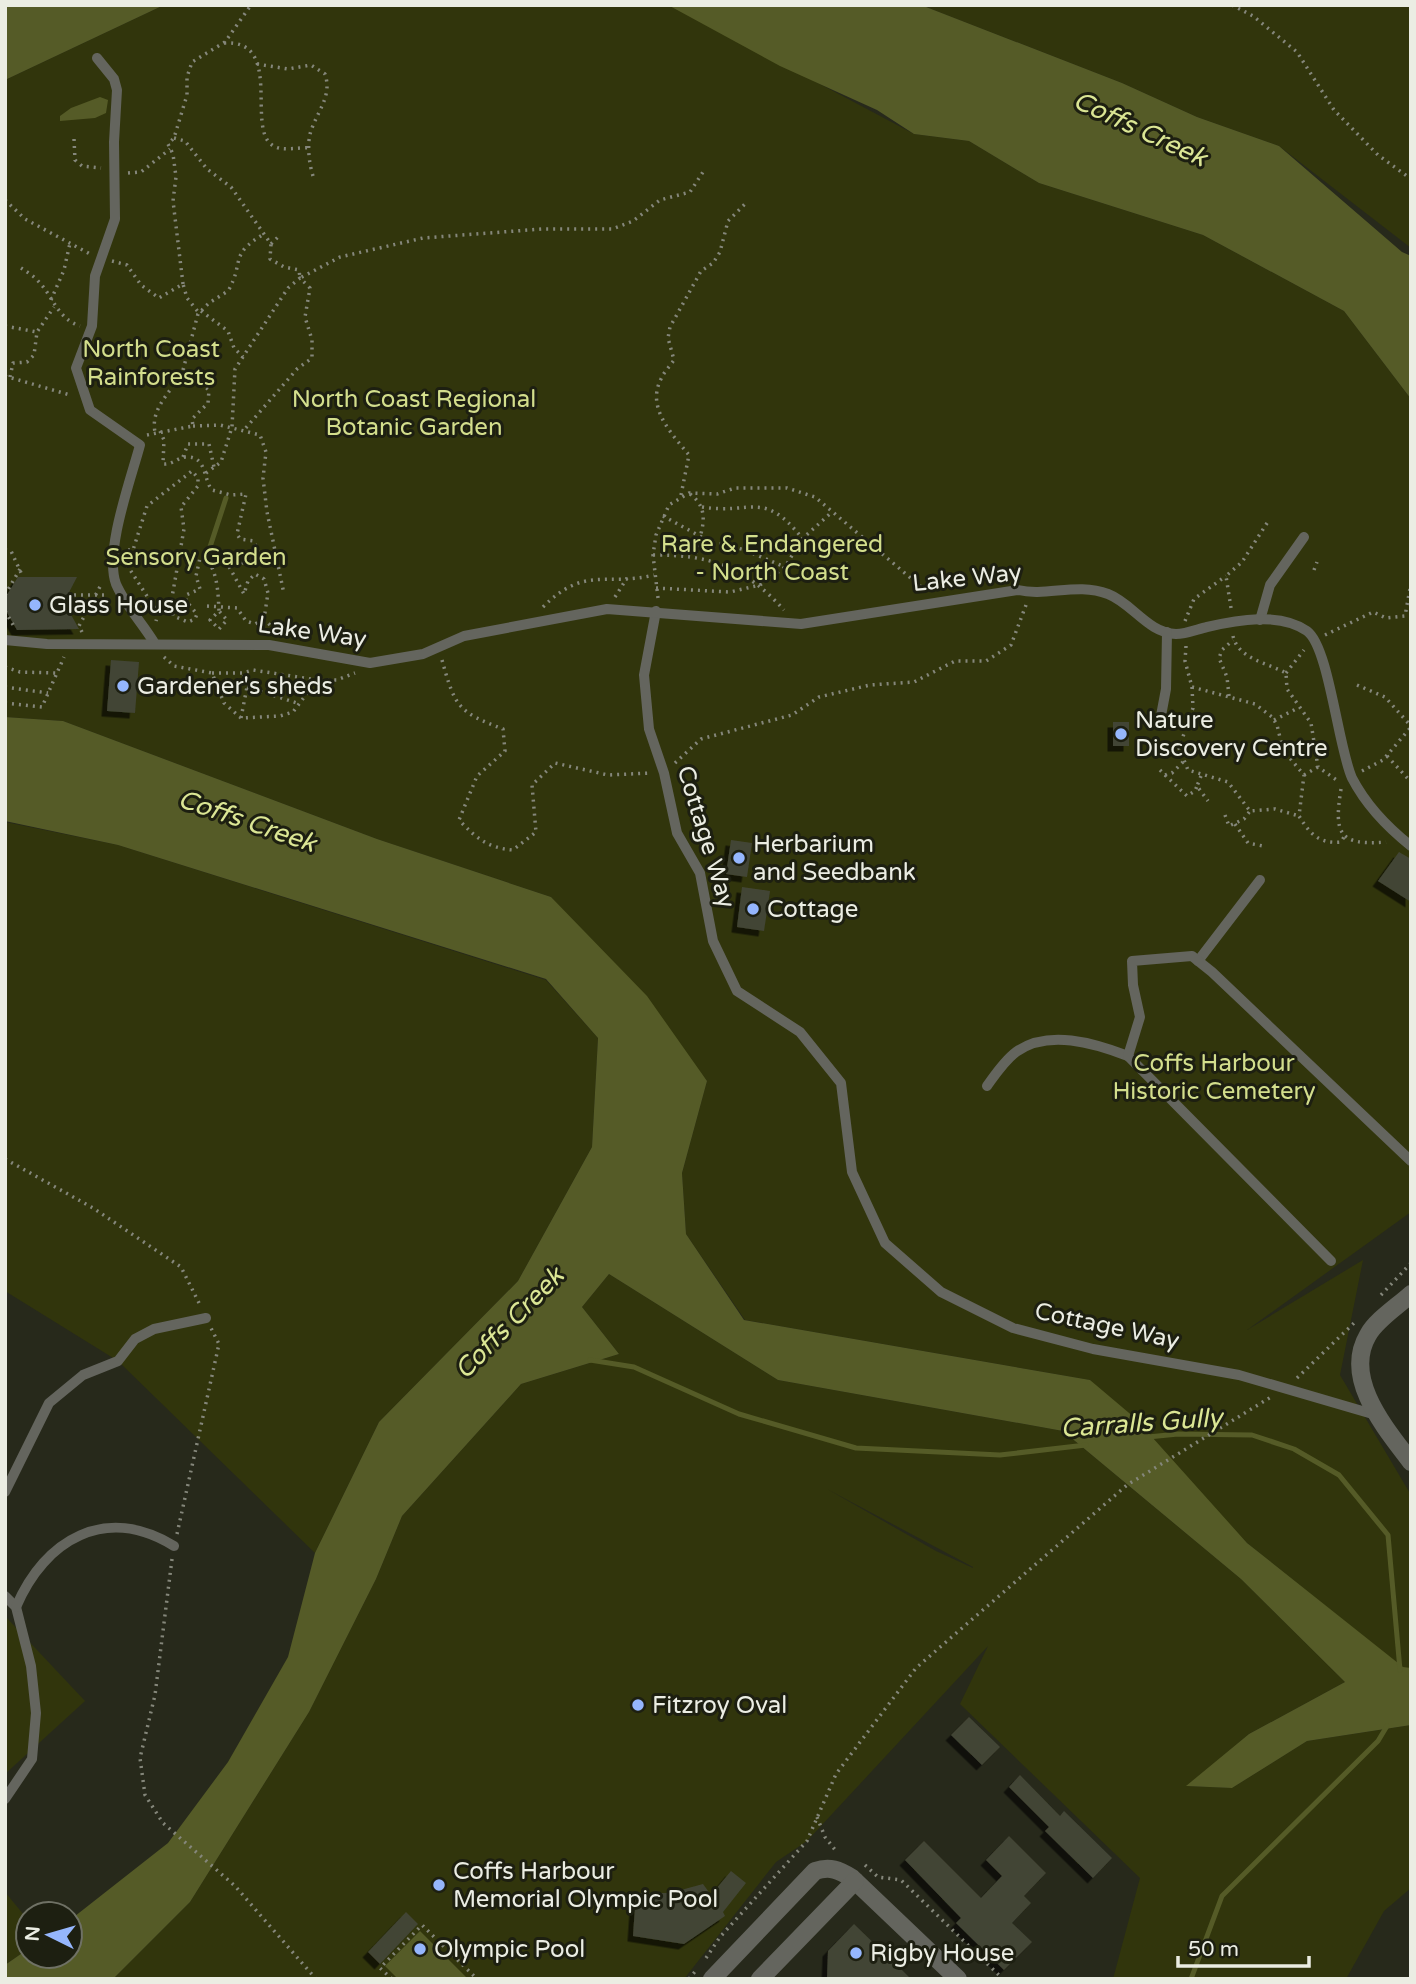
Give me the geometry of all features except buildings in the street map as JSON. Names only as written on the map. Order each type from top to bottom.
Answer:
[{"type":"street","points":[[1411,1294],[1368,1335],[1360,1371],[1376,1416],[1411,1462]]},
{"type":"street","points":[[712,1979],[816,1871],[825,1867],[839,1870],[854,1880],[958,1979]]},
{"type":"street","points":[[760,1979],[854,1880]]},
{"type":"lane","points":[[97,58],[111,75],[117,90],[115,219],[95,276],[94,317],[76,368],[84,398],[96,416],[140,445],[115,578],[155,644]]},
{"type":"lane","points":[[1260,620],[1270,585],[1304,537]]},
{"type":"lane","name":"Lake Way","points":[[5,640],[69,644],[246,644],[370,663],[398,661],[439,649],[464,636],[588,611],[656,611],[801,624],[1018,590],[1030,593],[1063,588],[1105,593],[1167,632]]},
{"type":"lane","name":"Cottage Way","points":[[656,611],[644,675],[649,729],[664,773],[677,833],[700,873],[713,941],[737,991],[800,1032],[841,1083],[852,1172],[886,1243],[940,1292],[1013,1328],[1093,1349],[1201,1367],[1288,1387],[1376,1416]]},
{"type":"lane","points":[[1160,722],[1166,689],[1167,632],[1185,632],[1234,622],[1260,620],[1287,622],[1306,630],[1314,642],[1351,774],[1377,815],[1411,846]]},
{"type":"lane","points":[[1198,961],[1261,880]]},
{"type":"lane","points":[[1128,1056],[1140,1017],[1133,985],[1132,961],[1192,956],[1411,1161]]},
{"type":"lane","points":[[987,1086],[1016,1052],[1042,1042],[1071,1040],[1101,1045],[1128,1056],[1331,1261]]},
{"type":"lane","points":[[5,1492],[50,1403],[83,1374],[118,1361],[135,1339],[154,1329],[206,1318]]},
{"type":"lane","points":[[16,1608],[26,1584],[44,1561],[79,1533],[109,1528],[142,1532],[174,1546]]},
{"type":"lane","points":[[5,1596],[16,1608],[31,1667],[36,1713],[32,1759],[5,1799]]},
{"type":"path","points":[[243,358],[234,348],[228,331],[200,312],[187,298],[173,201],[176,177],[168,144],[174,138],[187,95],[187,77],[192,62],[222,44],[245,17],[251,5]]},
{"type":"path","points":[[1232,5],[1253,16],[1297,52],[1334,110],[1378,155],[1411,178]]},
{"type":"path","points":[[222,44],[241,47],[257,64],[288,69],[311,65],[325,74],[327,85],[323,106],[311,129],[310,148],[314,179]]},
{"type":"path","points":[[257,64],[263,135],[274,147],[310,148]]},
{"type":"path","points":[[174,138],[185,141],[207,169],[228,183],[271,244],[270,258],[299,270],[300,278],[310,288],[305,317],[312,340],[312,358],[297,369],[244,430]]},
{"type":"path","points":[[74,139],[75,160],[82,166],[114,171],[141,172],[170,149]]},
{"type":"path","points":[[206,473],[221,462],[232,427],[233,374],[288,288],[300,278],[340,257],[423,238],[541,229],[612,229],[633,221],[660,200],[690,192],[703,172]]},
{"type":"path","points":[[5,200],[25,219],[70,243],[102,259],[127,265],[141,285],[159,298],[183,284]]},
{"type":"path","points":[[681,495],[688,472],[689,455],[662,420],[658,399],[660,381],[674,360],[668,338],[670,327],[702,271],[713,263],[720,252],[728,220],[747,202]]},
{"type":"path","points":[[155,432],[158,409],[183,370],[194,322],[200,312],[228,292],[240,252],[246,244],[264,234]]},
{"type":"path","points":[[271,244],[279,236]]},
{"type":"path","points":[[50,302],[51,294],[64,270],[70,243]]},
{"type":"path","points":[[21,268],[40,282],[50,302],[69,323],[90,330]]},
{"type":"path","points":[[54,307],[37,332],[34,355],[27,362],[13,363],[7,377],[84,398]]},
{"type":"path","points":[[5,326],[37,332]]},
{"type":"path","points":[[183,370],[209,390],[208,404],[192,419],[193,426]]},
{"type":"path","points":[[264,619],[268,593],[264,579],[255,574],[251,576],[244,594],[226,561],[230,556],[243,563],[248,562],[258,552],[254,541],[240,540],[237,534],[246,494],[231,495],[212,490],[206,473],[197,460],[183,457],[170,464],[163,464],[164,440],[160,431],[210,424],[260,435],[264,443],[267,512],[284,594]]},
{"type":"path","points":[[183,457],[188,443],[209,444],[214,467]]},
{"type":"path","points":[[171,604],[155,607],[125,561],[121,548],[135,547],[147,506],[192,471],[197,460]]},
{"type":"path","points":[[192,471],[198,478],[198,486],[181,507],[184,529],[170,613],[176,619],[188,622],[195,619],[197,614],[186,601],[186,596],[200,589],[197,567],[203,558],[214,571],[218,609],[227,620],[219,629],[210,620],[218,609]]},
{"type":"path","points":[[656,611],[653,555],[668,505],[681,495],[717,494],[735,488],[787,488],[815,497],[939,601]]},
{"type":"path","points":[[689,493],[702,508],[705,522],[695,556]]},
{"type":"path","points":[[702,508],[722,510],[764,506],[786,518],[802,538]]},
{"type":"path","points":[[656,588],[730,592],[760,585],[785,567],[802,538],[832,512]]},
{"type":"path","points":[[663,516],[699,536],[745,550],[785,567]]},
{"type":"path","points":[[1250,811],[1228,782],[1191,773],[1183,762],[1179,748],[1193,708],[1192,687],[1185,661],[1185,616],[1194,599],[1242,562],[1269,520]]},
{"type":"path","points":[[5,550],[11,551],[23,577]]},
{"type":"path","points":[[653,555],[695,556],[740,571],[760,585],[801,624]]},
{"type":"path","points":[[1314,570],[1317,562]]},
{"type":"path","points":[[5,595],[20,569]]},
{"type":"path","points":[[541,610],[557,593],[580,580],[654,575]]},
{"type":"path","points":[[1226,576],[1234,622],[1233,640],[1245,654],[1286,673]]},
{"type":"path","points":[[1327,635],[1373,612],[1386,618],[1405,616],[1411,583]]},
{"type":"path","points":[[439,649],[451,692],[468,716],[503,729],[505,751],[477,776],[459,820],[477,838],[494,848],[513,850],[536,832],[532,785],[555,763],[608,775],[664,773],[701,738],[792,715],[819,697],[870,685],[914,682],[955,661],[986,661],[1011,645],[1030,593]]},
{"type":"path","points":[[82,631],[79,626],[95,595]]},
{"type":"path","points":[[67,596],[123,595]]},
{"type":"path","points":[[207,606],[218,609],[237,608],[246,621],[255,624],[264,619]]},
{"type":"path","points":[[5,611],[17,631]]},
{"type":"path","points":[[264,619],[296,650]]},
{"type":"path","points":[[1229,696],[1227,677],[1219,657],[1222,650],[1233,640]]},
{"type":"path","points":[[1314,642],[1299,653],[1286,673],[1286,689],[1311,723],[1318,767],[1323,773],[1342,783],[1338,826],[1344,837],[1353,841],[1389,841]]},
{"type":"path","points":[[5,703],[42,708],[69,644]]},
{"type":"path","points":[[155,644],[174,666],[212,673],[243,673],[253,670],[317,680],[337,680],[358,671]]},
{"type":"path","points":[[5,667],[20,672],[57,673]]},
{"type":"path","points":[[212,673],[224,703],[241,718],[280,716],[293,712],[317,680]]},
{"type":"path","points":[[241,718],[247,687],[243,673]]},
{"type":"path","points":[[1351,774],[1374,768],[1411,727],[1385,697],[1357,685]]},
{"type":"path","points":[[5,687],[50,693]]},
{"type":"path","points":[[247,687],[297,704]]},
{"type":"path","points":[[1192,687],[1255,704],[1274,720],[1283,750],[1304,775],[1299,816],[1310,833],[1321,841],[1341,842],[1344,837]]},
{"type":"path","points":[[1274,720],[1298,708]]},
{"type":"path","points":[[1387,756],[1411,782]]},
{"type":"path","points":[[1165,775],[1172,773],[1183,762]]},
{"type":"path","points":[[1304,775],[1318,767]]},
{"type":"path","points":[[1160,770],[1187,796],[1197,786],[1201,776]]},
{"type":"path","points":[[1197,786],[1208,801]]},
{"type":"path","points":[[1225,815],[1229,826],[1250,811],[1275,809],[1299,816]]},
{"type":"path","points":[[1235,824],[1248,843],[1263,846]]},
{"type":"path","points":[[5,1159],[93,1208],[181,1267],[219,1344],[174,1546],[155,1695],[141,1758],[145,1795],[163,1823],[235,1886],[316,1979]]},
{"type":"path","points":[[1377,1298],[1411,1263]]},
{"type":"path","points":[[689,1979],[720,1937],[807,1841],[836,1774],[916,1668],[1127,1485],[1288,1387],[1361,1316]]},
{"type":"path","points":[[817,1817],[825,1837],[838,1854]]},
{"type":"path","points":[[853,1859],[869,1867],[878,1877],[901,1880],[1003,1979]]},
{"type":"path","points":[[392,1979],[380,1968],[422,1925],[477,1979]]},
{"type":"green space","name":"North Coast Regional Botanic Garden","points":[[164,5],[671,5],[914,134],[969,141],[1039,183],[1203,235],[1344,311],[1411,399],[1411,1212],[1247,1330],[1363,1260],[1340,1375],[1411,1495],[1411,1668],[1403,1668],[1247,1543],[1090,1380],[745,1320],[686,1234],[682,1173],[707,1081],[551,897],[377,839],[63,721],[5,717],[5,80]]},
{"type":"green space","points":[[921,5],[1411,5],[1411,248],[1279,146],[1197,117],[1122,83]]},
{"type":"green space","points":[[5,822],[118,845],[546,980],[598,1038],[592,1147],[518,1281],[379,1422],[315,1553],[118,1361],[5,1291]]},
{"type":"green space","points":[[609,1274],[778,1380],[1063,1431],[1241,1579],[1345,1682],[1249,1734],[1187,1786],[1232,1788],[1307,1741],[1411,1725],[1411,1888],[1384,1911],[1346,1979],[1113,1979],[1140,1878],[960,1704],[988,1646],[807,1841],[776,1862],[684,1979],[113,1979],[190,1902],[309,1712],[376,1579],[402,1516],[521,1384],[619,1354],[582,1307]],"holes":[[[827,1489],[973,1567],[936,1551]]]},
{"type":"green space","points":[[5,1616],[85,1701],[5,1774]]},
{"type":"green space","points":[[5,1892],[14,1903],[14,1959],[5,1965]]},
{"type":"water","points":[[5,5],[164,5],[5,80]]},
{"type":"water","name":"Coffs Creek","points":[[668,5],[921,5],[1122,83],[1197,117],[1279,146],[1402,252],[1411,256],[1411,399],[1344,311],[1203,235],[1039,183],[969,141],[914,134],[877,110],[780,66]]},
{"type":"water","points":[[100,97],[108,100],[106,113],[95,118],[60,121],[60,116],[71,108]]},
{"type":"water","name":"Coffs Creek","points":[[5,717],[63,721],[377,839],[551,897],[647,996],[707,1081],[682,1173],[686,1234],[744,1320],[1090,1380],[1135,1418],[1247,1543],[1403,1667],[1411,1668],[1411,1725],[1307,1741],[1232,1788],[1186,1786],[1249,1734],[1345,1682],[1241,1579],[1063,1431],[778,1380],[609,1274],[582,1307],[619,1354],[521,1384],[402,1516],[376,1579],[309,1712],[190,1902],[113,1979],[5,1979],[5,1965],[14,1959],[14,1970],[84,1970],[84,1909],[168,1843],[228,1762],[288,1657],[315,1553],[379,1422],[518,1281],[592,1147],[598,1038],[546,979],[118,845],[5,821]]},
{"type":"water","name":"Olympic Pool","points":[[420,1931],[468,1979],[398,1979],[385,1966]]},
{"type":"waterway","points":[[207,556],[226,498]]},
{"type":"waterway","name":"Carralls Gully","points":[[590,1360],[634,1367],[739,1414],[856,1448],[1000,1455],[1086,1445]]},
{"type":"waterway","name":"Carralls Gully","points":[[1148,1437],[1178,1434],[1252,1435],[1294,1449],[1339,1475],[1388,1535],[1400,1670]]},
{"type":"waterway","name":"Carralls Gully","points":[[1191,1979],[1222,1896],[1378,1741],[1387,1726]]},
{"type":"place","name":"Glass House","points":[[35,605]]},
{"type":"place","name":"Gardener's sheds","points":[[123,686]]},
{"type":"place","name":"Nature Discovery Centre","points":[[1121,734]]},
{"type":"place","name":"Herbarium and Seedbank","points":[[739,858]]},
{"type":"place","name":"Cottage","points":[[753,909]]},
{"type":"place","name":"Fitzroy Oval","points":[[638,1705]]},
{"type":"place","name":"Coffs Harbour Memorial Olympic Pool","points":[[439,1885]]},
{"type":"place","name":"Olympic Pool","points":[[420,1949]]},
{"type":"place","name":"Rigby House","points":[[856,1953]]},
{"type":"park label","name":"North Coast Rainforests","points":[[151,363]]},
{"type":"park label","name":"Sensory Garden","points":[[196,557]]},
{"type":"park label","name":"Rare & Endangered - North Coast","points":[[772,558]]},
{"type":"park label","name":"Coffs Harbour Historic Cemetery","points":[[1214,1077]]}]
